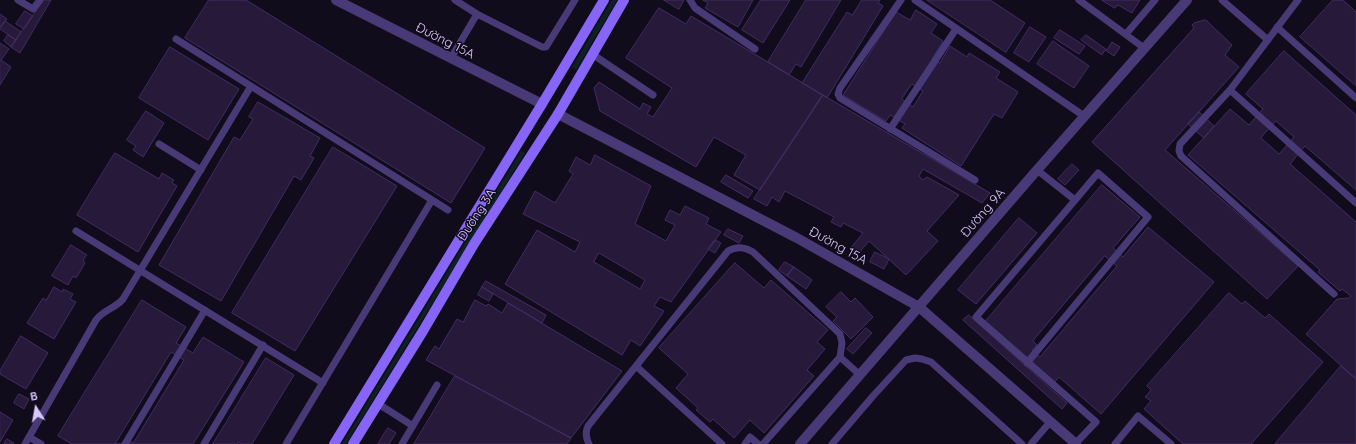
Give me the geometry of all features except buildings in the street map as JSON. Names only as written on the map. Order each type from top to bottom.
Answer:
[{"type":"street","name":"Đường 15A","points":[[336,0],[542,104]]},
{"type":"street","name":"Đường 3A","points":[[334,444],[604,0]]},
{"type":"street","name":"Đường 3A","points":[[353,444],[423,331],[474,244],[558,114],[624,0]]},
{"type":"street","name":"Đường 9A","points":[[800,444],[1084,116],[1187,0]]},
{"type":"street","points":[[542,104],[558,114]]},
{"type":"street","name":"Đường 15A","points":[[558,114],[797,238],[919,307],[1076,444]]},
{"type":"lane","points":[[18,0],[33,9],[40,0]]},
{"type":"lane","points":[[455,0],[477,14],[542,47],[546,47],[576,0]]},
{"type":"lane","points":[[690,0],[695,8],[755,49]]},
{"type":"lane","points":[[901,0],[840,88],[838,94],[840,98],[974,180]]},
{"type":"lane","points":[[915,0],[1084,116]]},
{"type":"lane","points":[[1079,0],[1144,48]]},
{"type":"lane","points":[[1126,34],[1154,0]]},
{"type":"lane","points":[[1222,0],[1268,40]]},
{"type":"lane","points":[[1298,0],[1230,90],[1180,144],[1179,151],[1181,156],[1334,294]]},
{"type":"lane","points":[[451,58],[477,14]]},
{"type":"lane","points":[[1277,27],[1356,98]]},
{"type":"lane","points":[[890,129],[956,29]]},
{"type":"lane","points":[[176,39],[448,210]]},
{"type":"lane","points":[[592,54],[654,95]]},
{"type":"lane","points":[[24,444],[98,317],[106,310],[121,302],[251,86]]},
{"type":"lane","points":[[1230,90],[1356,203]]},
{"type":"lane","points":[[159,144],[201,170]]},
{"type":"lane","points":[[1037,170],[1075,200]]},
{"type":"lane","points":[[1027,363],[1148,217],[1098,173],[976,318],[1027,363],[1096,422],[1076,444]]},
{"type":"lane","points":[[286,444],[432,200]]},
{"type":"lane","points":[[76,231],[323,382]]},
{"type":"lane","points":[[589,444],[586,433],[588,426],[728,251],[739,247],[747,248],[753,252],[840,334],[842,343],[840,357],[764,444]]},
{"type":"lane","points":[[125,444],[205,310]]},
{"type":"lane","points":[[204,444],[262,345]]},
{"type":"lane","points":[[840,357],[860,375]]},
{"type":"lane","points":[[832,444],[906,360],[922,358],[931,362],[1022,444]]},
{"type":"lane","points":[[636,366],[722,444]]},
{"type":"lane","points":[[402,444],[437,385]]},
{"type":"lane","points":[[377,403],[413,426]]},
{"type":"lane","points":[[1115,444],[1138,416],[1171,444]]},
{"type":"lane","points":[[1031,444],[1051,422]]},
{"type":"lane","points":[[29,437],[41,444]]},
{"type":"lane","points":[[745,444],[750,437],[758,444]]},
{"type":"shaded area","points":[[612,0],[617,0],[576,70],[572,67]]},
{"type":"shaded area","points":[[521,151],[525,153],[346,444],[342,444]]}]
